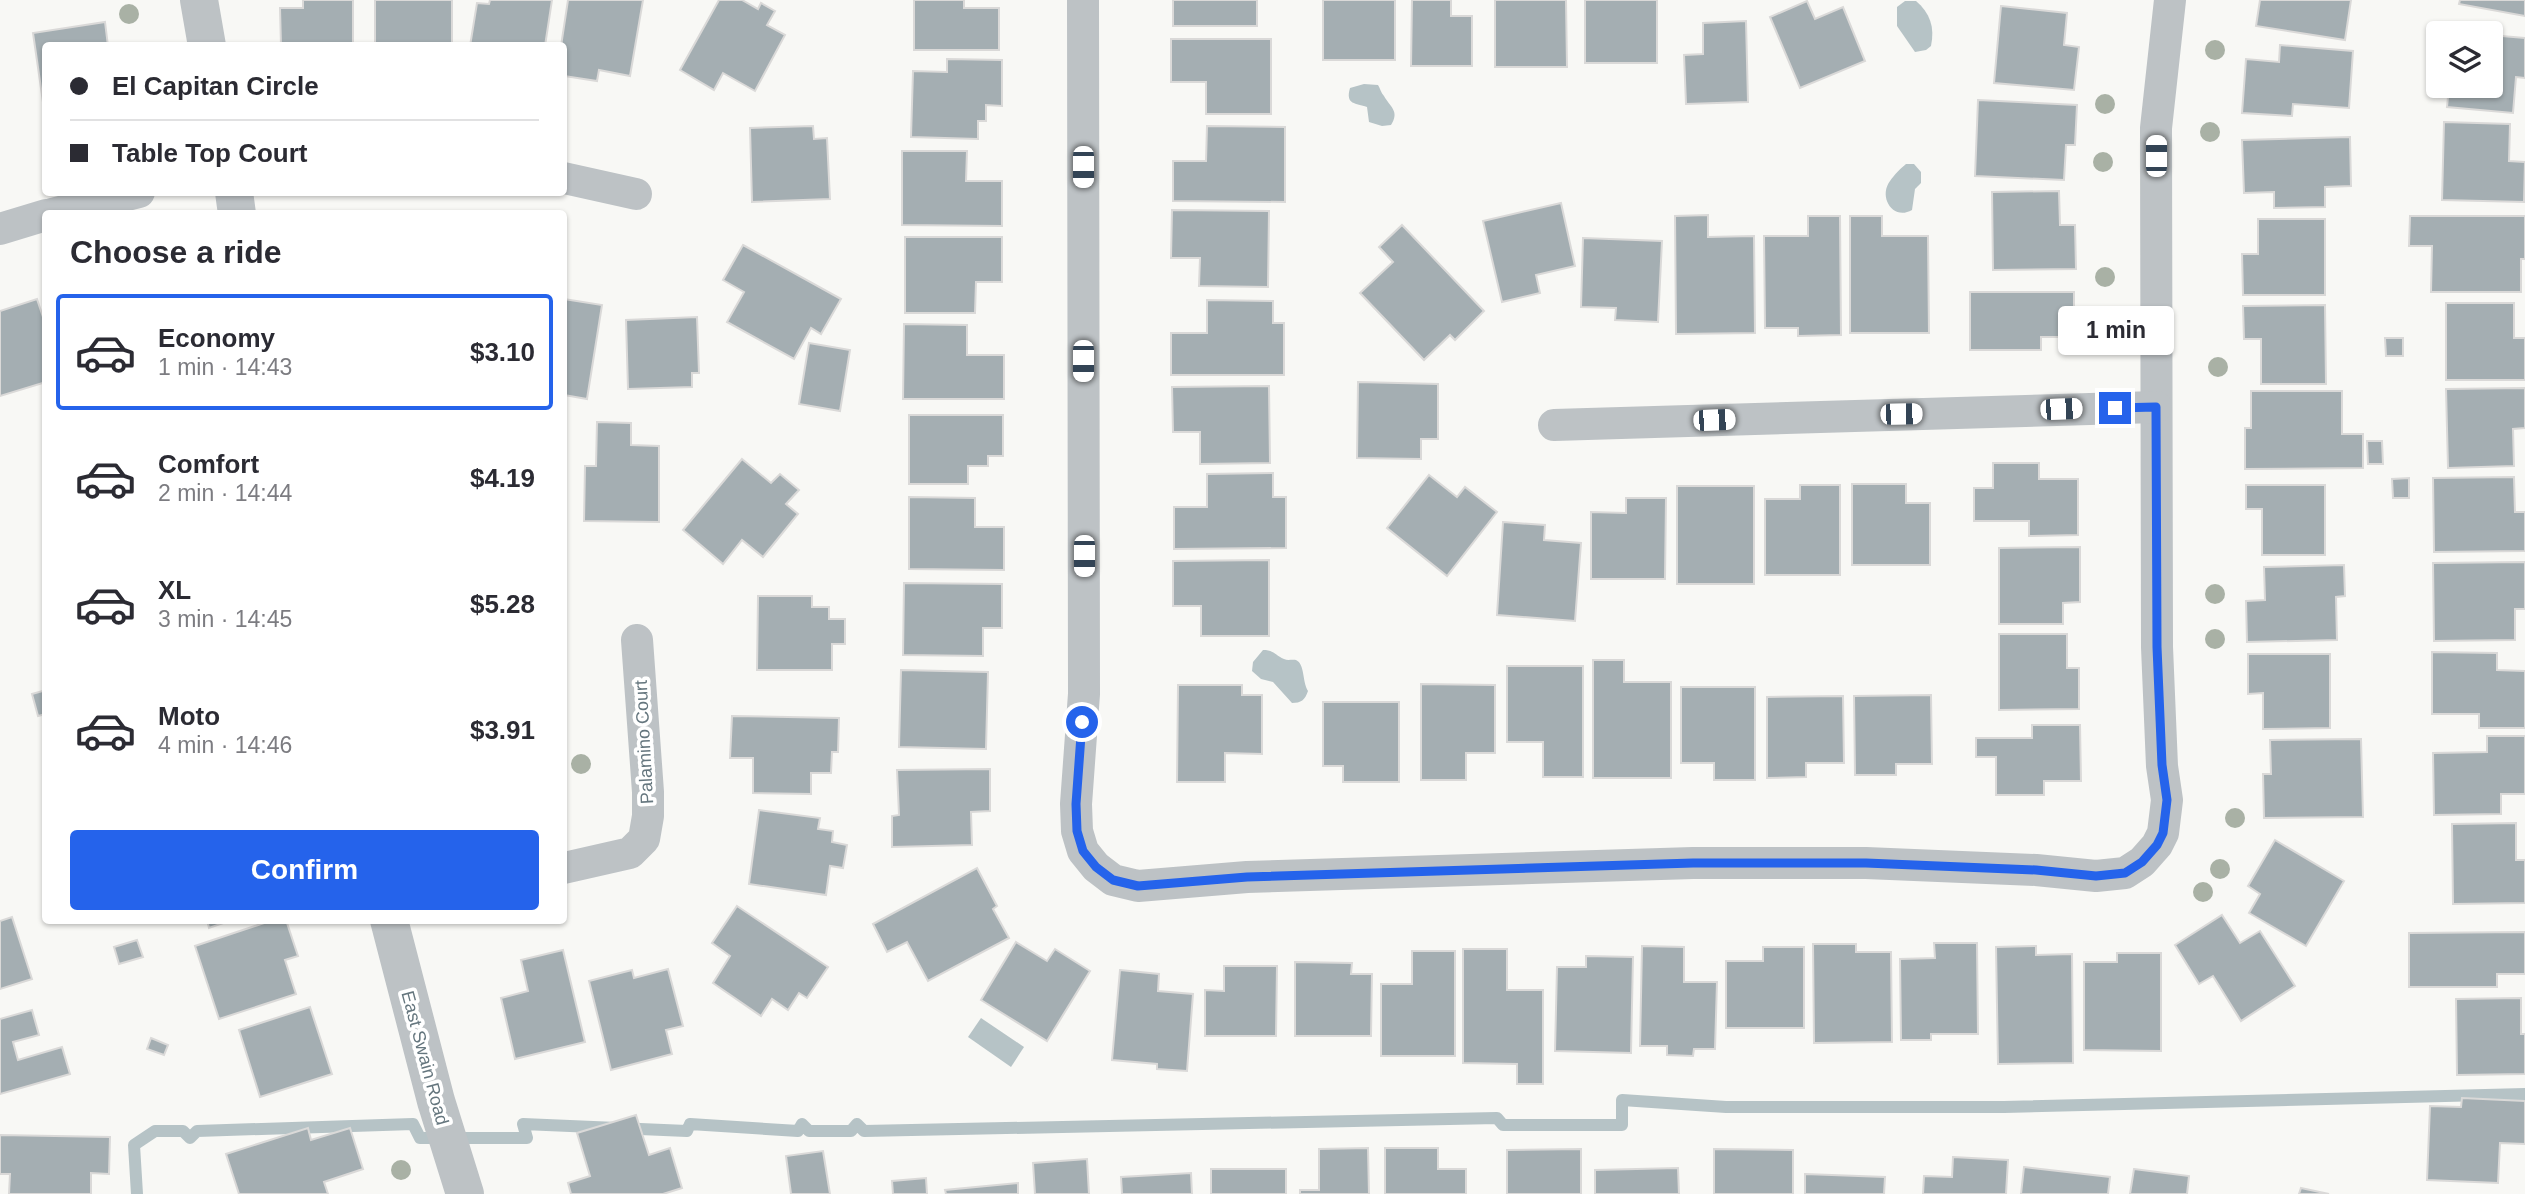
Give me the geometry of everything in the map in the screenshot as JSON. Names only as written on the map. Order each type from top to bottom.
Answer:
[{"type":"street","points":[[199,0],[206,42]]},
{"type":"street","points":[[1083,0],[1084,694],[1076,804],[1077,831],[1083,851],[1096,867],[1113,880],[1138,886],[1247,877],[1693,863],[1866,863],[2036,870],[2096,876],[2125,873],[2142,862],[2157,845],[2163,833],[2167,800],[2162,765],[2157,647],[2156,128],[2170,0]]},
{"type":"street","points":[[567,179],[636,194]]},
{"type":"street","points":[[68,210],[123,196]]},
{"type":"street","points":[[0,229],[42,216]]},
{"type":"street","points":[[1554,425],[2156,407]]},
{"type":"street","name":"Palamino Court","points":[[567,867],[630,853],[644,839],[648,792],[637,640]]},
{"type":"street","name":"East Swain Road","points":[[390,924],[436,1101],[465,1194]]},
{"type":"shaded area","points":[[1905,1],[1916,1],[1928,16],[1932,39],[1931,46],[1926,50],[1915,52],[1897,26],[1897,7]]},
{"type":"shaded area","points":[[1364,84],[1378,85],[1395,116],[1391,125],[1382,126],[1369,122],[1367,107],[1350,100],[1350,88]]},
{"type":"shaded area","points":[[1906,164],[1914,164],[1921,172],[1921,183],[1915,189],[1912,210],[1905,213],[1889,206],[1886,194],[1890,181]]},
{"type":"shaded area","points":[[1263,650],[1286,660],[1299,662],[1308,691],[1306,697],[1292,703],[1273,682],[1261,679],[1252,671],[1253,662]]},
{"type":"shaded area","points":[[981,1018],[1024,1047],[1011,1067],[968,1037]]},
{"type":"building","points":[[303,0],[353,0],[353,42],[281,42],[280,8],[303,8]]},
{"type":"building","points":[[375,0],[452,0],[452,42],[375,42]]},
{"type":"building","points":[[490,0],[552,0],[546,42],[471,42],[477,3],[489,4]]},
{"type":"building","points":[[568,0],[643,0],[630,76],[599,70],[597,81],[567,76],[567,42],[562,42]]},
{"type":"building","points":[[719,0],[742,0],[758,9],[761,3],[775,11],[767,25],[785,35],[755,91],[723,73],[714,90],[680,70]]},
{"type":"building","points":[[914,0],[964,0],[964,8],[999,8],[999,50],[914,50]]},
{"type":"building","points":[[1173,0],[1257,0],[1257,26],[1173,26]]},
{"type":"building","points":[[1323,0],[1395,0],[1395,60],[1323,60]]},
{"type":"building","points":[[1412,0],[1451,0],[1451,16],[1472,16],[1472,66],[1411,66]]},
{"type":"building","points":[[1495,0],[1566,0],[1567,67],[1495,67]]},
{"type":"building","points":[[1585,0],[1657,0],[1657,63],[1585,63]]},
{"type":"building","points":[[2260,0],[2351,0],[2345,40],[2256,26]]},
{"type":"building","points":[[2460,0],[2525,0],[2525,16],[2459,4]]},
{"type":"building","points":[[1807,1],[1815,19],[1843,7],[1865,61],[1800,88],[1770,17]]},
{"type":"building","points":[[2001,6],[2067,13],[2064,45],[2079,47],[2074,90],[1994,83]]},
{"type":"building","points":[[1746,21],[1748,102],[1686,104],[1684,55],[1703,54],[1703,23]]},
{"type":"building","points":[[105,22],[108,42],[42,42],[42,95],[33,33]]},
{"type":"building","points":[[2503,36],[2525,38],[2525,78],[2516,77],[2513,113],[2447,107],[2448,98],[2503,98]]},
{"type":"building","points":[[1171,39],[1271,39],[1271,114],[1206,114],[1206,82],[1171,82]]},
{"type":"building","points":[[2280,45],[2353,51],[2349,108],[2293,104],[2292,116],[2242,113],[2246,59],[2279,62]]},
{"type":"building","points":[[947,59],[1002,60],[1002,106],[986,105],[986,121],[978,121],[978,139],[911,137],[913,71],[947,72]]},
{"type":"building","points":[[1978,100],[2077,105],[2075,145],[2066,145],[2064,180],[1975,176]]},
{"type":"building","points":[[2444,122],[2510,124],[2509,161],[2525,162],[2524,202],[2442,200]]},
{"type":"building","points":[[813,126],[814,139],[827,138],[830,199],[752,202],[750,128]]},
{"type":"building","points":[[1207,126],[1285,127],[1285,202],[1173,201],[1173,161],[1206,161]]},
{"type":"building","points":[[2350,137],[2351,186],[2325,187],[2325,207],[2274,208],[2274,192],[2244,193],[2242,140]]},
{"type":"building","points":[[902,151],[967,151],[966,181],[1002,181],[1002,226],[902,225]]},
{"type":"building","points":[[2059,191],[2060,225],[2075,225],[2076,269],[1993,270],[1992,192]]},
{"type":"building","points":[[1561,203],[1575,266],[1536,275],[1540,293],[1502,302],[1483,221]]},
{"type":"building","points":[[1172,210],[1269,211],[1268,287],[1199,286],[1200,258],[1171,258]]},
{"type":"building","points":[[1708,215],[1708,237],[1754,236],[1755,333],[1676,334],[1675,216]]},
{"type":"building","points":[[1808,216],[1840,216],[1841,335],[1798,336],[1798,328],[1765,328],[1764,236],[1808,236]]},
{"type":"building","points":[[1850,216],[1882,216],[1882,236],[1928,236],[1929,333],[1850,333]]},
{"type":"building","points":[[2410,216],[2525,216],[2525,259],[2521,259],[2521,292],[2431,292],[2432,246],[2409,246]]},
{"type":"building","points":[[2258,219],[2325,219],[2325,295],[2243,295],[2242,254],[2258,254]]},
{"type":"building","points":[[1402,225],[1484,311],[1455,340],[1450,335],[1424,360],[1360,293],[1393,262],[1379,247]]},
{"type":"building","points":[[905,237],[1002,237],[1002,282],[976,282],[975,313],[905,313]]},
{"type":"building","points":[[1583,238],[1662,241],[1658,322],[1615,320],[1616,308],[1581,307]]},
{"type":"building","points":[[743,245],[841,299],[821,334],[811,328],[794,359],[727,322],[744,292],[723,280]]},
{"type":"building","points":[[1970,292],[2074,292],[2074,337],[2041,337],[2041,350],[1970,350]]},
{"type":"building","points":[[37,299],[42,314],[42,383],[0,396],[0,311]]},
{"type":"building","points":[[567,299],[602,305],[587,399],[567,396]]},
{"type":"building","points":[[1207,300],[1273,301],[1273,323],[1284,323],[1284,375],[1171,375],[1171,333],[1207,333]]},
{"type":"building","points":[[2446,303],[2514,303],[2514,338],[2525,338],[2525,380],[2446,380]]},
{"type":"building","points":[[2325,305],[2326,384],[2261,384],[2261,339],[2244,339],[2243,306]]},
{"type":"building","points":[[697,317],[699,373],[692,373],[692,387],[628,389],[626,320]]},
{"type":"building","points":[[904,324],[967,325],[967,355],[1004,355],[1004,399],[903,399]]},
{"type":"building","points":[[2385,338],[2403,338],[2403,356],[2386,356]]},
{"type":"building","points":[[809,343],[850,350],[840,411],[799,404]]},
{"type":"building","points":[[1358,382],[1438,384],[1438,439],[1421,439],[1421,459],[1357,458]]},
{"type":"building","points":[[1269,386],[1270,463],[1200,464],[1200,432],[1173,432],[1172,387]]},
{"type":"building","points":[[2525,388],[2525,428],[2513,429],[2514,466],[2448,468],[2446,389]]},
{"type":"building","points":[[2251,391],[2342,391],[2342,434],[2363,434],[2363,468],[2245,469],[2245,428],[2251,428]]},
{"type":"building","points":[[909,415],[1003,415],[1003,456],[988,456],[988,466],[968,466],[968,484],[909,484]]},
{"type":"building","points":[[597,422],[631,423],[631,445],[659,446],[659,522],[584,521],[585,466],[596,466]]},
{"type":"building","points":[[2367,441],[2382,441],[2383,464],[2368,464]]},
{"type":"building","points":[[742,459],[771,483],[780,474],[799,490],[786,504],[798,514],[763,557],[742,540],[723,564],[683,530]]},
{"type":"building","points":[[1993,463],[2039,463],[2039,479],[2078,479],[2078,535],[2029,536],[2029,521],[1974,521],[1974,488],[1993,488]]},
{"type":"building","points":[[1273,473],[1273,497],[1286,497],[1286,548],[1174,549],[1174,507],[1207,507],[1207,474]]},
{"type":"building","points":[[1429,475],[1457,497],[1465,487],[1497,512],[1447,576],[1387,528]]},
{"type":"building","points":[[2514,477],[2515,512],[2525,512],[2525,551],[2434,552],[2433,478]]},
{"type":"building","points":[[2409,478],[2409,498],[2393,498],[2392,479]]},
{"type":"building","points":[[1852,484],[1906,484],[1906,503],[1930,503],[1930,565],[1852,565]]},
{"type":"building","points":[[1800,485],[1840,485],[1840,575],[1765,575],[1765,499],[1800,499]]},
{"type":"building","points":[[2246,485],[2325,485],[2325,555],[2262,555],[2262,509],[2246,509]]},
{"type":"building","points":[[1677,486],[1754,486],[1754,584],[1677,584]]},
{"type":"building","points":[[909,497],[975,498],[975,527],[1004,527],[1004,570],[909,569]]},
{"type":"building","points":[[1626,498],[1666,498],[1665,579],[1591,579],[1591,512],[1626,513]]},
{"type":"building","points":[[1503,522],[1545,525],[1544,540],[1581,543],[1575,621],[1497,615]]},
{"type":"building","points":[[2080,547],[2080,602],[2063,603],[2063,624],[1999,624],[1999,548]]},
{"type":"building","points":[[1269,560],[1269,636],[1201,636],[1201,606],[1173,606],[1173,561]]},
{"type":"building","points":[[2525,562],[2525,609],[2515,609],[2515,640],[2434,641],[2433,563]]},
{"type":"building","points":[[2344,565],[2345,596],[2336,597],[2337,640],[2247,642],[2246,601],[2265,600],[2264,567]]},
{"type":"building","points":[[904,583],[1002,584],[1002,628],[983,628],[983,656],[903,655]]},
{"type":"building","points":[[758,596],[812,596],[812,607],[829,607],[829,619],[845,619],[845,644],[832,644],[832,670],[757,670]]},
{"type":"building","points":[[1999,634],[2067,634],[2067,668],[2079,668],[2079,709],[1999,710]]},
{"type":"building","points":[[2432,652],[2497,653],[2497,670],[2525,671],[2525,728],[2479,728],[2479,714],[2432,714]]},
{"type":"building","points":[[2248,654],[2330,654],[2330,728],[2263,729],[2263,693],[2248,694]]},
{"type":"building","points":[[1593,660],[1624,660],[1624,682],[1671,682],[1671,778],[1593,778]]},
{"type":"building","points":[[1507,666],[1583,666],[1583,777],[1543,777],[1543,742],[1507,742]]},
{"type":"building","points":[[901,670],[988,672],[986,749],[899,747]]},
{"type":"building","points":[[1421,684],[1495,685],[1495,753],[1466,753],[1466,780],[1421,780]]},
{"type":"building","points":[[1178,685],[1242,685],[1242,695],[1262,695],[1262,754],[1225,753],[1225,782],[1177,782]]},
{"type":"building","points":[[1681,687],[1755,687],[1755,780],[1714,780],[1714,763],[1681,763]]},
{"type":"building","points":[[42,691],[42,715],[38,716],[32,694]]},
{"type":"building","points":[[1931,695],[1932,764],[1896,764],[1896,775],[1855,775],[1854,696]]},
{"type":"building","points":[[1843,696],[1844,763],[1806,763],[1806,777],[1767,778],[1767,697]]},
{"type":"building","points":[[1323,702],[1399,702],[1399,782],[1343,782],[1343,766],[1323,766]]},
{"type":"building","points":[[732,716],[839,718],[838,752],[832,752],[831,773],[811,773],[811,794],[753,793],[753,758],[730,758]]},
{"type":"building","points":[[2032,725],[2080,725],[2081,781],[2044,781],[2044,795],[1996,795],[1996,757],[1976,757],[1976,738],[2032,738]]},
{"type":"building","points":[[2487,736],[2525,736],[2525,794],[2501,794],[2501,814],[2434,815],[2433,753],[2487,752]]},
{"type":"building","points":[[2361,739],[2363,817],[2264,818],[2263,774],[2271,774],[2270,740]]},
{"type":"building","points":[[990,769],[990,811],[971,812],[972,845],[892,847],[892,816],[899,815],[897,770]]},
{"type":"building","points":[[759,810],[820,818],[818,829],[833,831],[832,842],[847,845],[843,868],[830,866],[826,895],[749,884]]},
{"type":"building","points":[[2516,823],[2516,860],[2525,860],[2525,903],[2453,904],[2452,824]]},
{"type":"building","points":[[2275,840],[2344,881],[2306,946],[2249,913],[2260,894],[2248,886]]},
{"type":"building","points":[[977,868],[997,906],[993,909],[1009,938],[928,981],[907,942],[887,952],[873,924]]},
{"type":"building","points":[[737,906],[828,967],[807,998],[799,993],[788,1010],[772,999],[761,1016],[713,983],[730,956],[712,943]]},
{"type":"building","points":[[2222,915],[2240,943],[2260,931],[2295,986],[2241,1021],[2213,976],[2199,984],[2175,945]]},
{"type":"building","points":[[12,917],[32,979],[0,989],[0,921]]},
{"type":"building","points":[[261,924],[287,924],[298,956],[285,960],[296,994],[219,1019],[195,946]]},
{"type":"building","points":[[2525,932],[2525,974],[2497,974],[2497,987],[2409,987],[2409,933]]},
{"type":"building","points":[[137,940],[143,957],[119,964],[114,947]]},
{"type":"building","points":[[1016,942],[1047,961],[1055,949],[1090,971],[1047,1041],[981,1000]]},
{"type":"building","points":[[1934,943],[1977,943],[1978,1034],[1931,1034],[1931,1040],[1901,1040],[1900,959],[1935,958]]},
{"type":"building","points":[[1813,944],[1856,944],[1856,952],[1891,952],[1892,1042],[1814,1043]]},
{"type":"building","points":[[1642,946],[1684,947],[1684,982],[1717,982],[1715,1049],[1694,1049],[1693,1056],[1667,1055],[1667,1046],[1640,1046]]},
{"type":"building","points":[[2036,946],[2036,955],[2072,954],[2073,1063],[1998,1064],[1996,947]]},
{"type":"building","points":[[1763,947],[1804,947],[1804,1028],[1726,1028],[1726,961],[1763,961]]},
{"type":"building","points":[[1463,949],[1507,949],[1507,990],[1543,990],[1543,1084],[1517,1084],[1517,1064],[1463,1063]]},
{"type":"building","points":[[563,950],[585,1042],[515,1059],[501,998],[528,991],[521,960]]},
{"type":"building","points":[[1412,951],[1455,951],[1455,1056],[1381,1056],[1381,984],[1412,984]]},
{"type":"building","points":[[2117,953],[2161,953],[2161,1051],[2084,1050],[2084,962],[2117,962]]},
{"type":"building","points":[[1586,956],[1633,957],[1631,1053],[1555,1051],[1557,967],[1586,967]]},
{"type":"building","points":[[1295,962],[1352,963],[1351,974],[1372,974],[1371,1036],[1295,1036]]},
{"type":"building","points":[[1224,966],[1277,966],[1276,1036],[1205,1036],[1205,990],[1224,991]]},
{"type":"building","points":[[668,969],[683,1026],[666,1030],[672,1054],[611,1070],[589,981],[632,970],[634,978]]},
{"type":"building","points":[[1120,970],[1159,974],[1158,991],[1193,994],[1187,1071],[1157,1069],[1157,1064],[1112,1060]]},
{"type":"building","points":[[2521,998],[2521,1034],[2525,1034],[2525,1074],[2457,1075],[2456,999]]},
{"type":"building","points":[[310,1007],[332,1074],[260,1097],[239,1030]]},
{"type":"building","points":[[32,1010],[39,1035],[13,1042],[18,1060],[62,1047],[70,1074],[0,1094],[0,1019]]},
{"type":"building","points":[[151,1038],[168,1045],[164,1055],[147,1049]]},
{"type":"building","points":[[2462,1098],[2525,1101],[2525,1144],[2500,1143],[2498,1183],[2427,1180],[2430,1106],[2461,1107]]},
{"type":"building","points":[[636,1115],[649,1155],[670,1148],[682,1188],[663,1194],[571,1194],[568,1183],[590,1176],[577,1133]]},
{"type":"building","points":[[308,1128],[311,1140],[350,1128],[363,1169],[324,1182],[328,1194],[239,1194],[226,1154]]},
{"type":"building","points":[[0,1135],[110,1137],[109,1174],[91,1173],[91,1194],[9,1194],[10,1174],[0,1174]]},
{"type":"building","points":[[1368,1148],[1369,1194],[1300,1194],[1300,1190],[1319,1190],[1319,1149]]},
{"type":"building","points":[[1385,1148],[1438,1148],[1438,1169],[1466,1169],[1466,1194],[1385,1194]]},
{"type":"building","points":[[1581,1149],[1581,1194],[1507,1194],[1507,1150]]},
{"type":"building","points":[[1714,1149],[1793,1150],[1793,1194],[1714,1194]]},
{"type":"building","points":[[823,1151],[830,1194],[791,1194],[786,1156]]},
{"type":"building","points":[[1953,1157],[2008,1160],[2006,1194],[1923,1194],[1924,1176],[1952,1177]]},
{"type":"building","points":[[1087,1159],[1089,1194],[1035,1194],[1033,1163]]},
{"type":"building","points":[[2024,1167],[2110,1177],[2108,1194],[2021,1194]]},
{"type":"building","points":[[1678,1168],[1679,1194],[1595,1194],[1595,1170]]},
{"type":"building","points":[[1211,1169],[1286,1169],[1286,1194],[1211,1194]]},
{"type":"building","points":[[2134,1169],[2189,1176],[2187,1194],[2130,1194]]},
{"type":"building","points":[[1191,1173],[1192,1194],[1122,1194],[1121,1177]]},
{"type":"building","points":[[1805,1174],[1885,1177],[1884,1194],[1805,1194]]},
{"type":"building","points":[[926,1178],[927,1194],[893,1194],[892,1181]]},
{"type":"building","points":[[1018,1183],[1018,1194],[946,1194],[945,1190]]},
{"type":"building","points":[[2301,1188],[2329,1194],[2299,1194]]},
{"type":"waterway","points":[[137,1194],[134,1145],[155,1131],[183,1131],[190,1138],[197,1131],[413,1124],[420,1138],[527,1138],[523,1124],[687,1131],[690,1124],[798,1131],[802,1124],[809,1131],[851,1131],[857,1124],[864,1131],[1497,1118],[1503,1125],[1622,1125],[1622,1100],[1726,1107],[2004,1107],[2525,1094]]},
{"type":"route","points":[[1082,722],[1076,804],[1077,831],[1083,851],[1096,867],[1113,880],[1138,886],[1247,877],[1693,863],[1866,863],[2036,870],[2096,876],[2125,873],[2142,862],[2157,845],[2163,833],[2167,800],[2162,765],[2157,647],[2156,407],[2115,408]]}]
